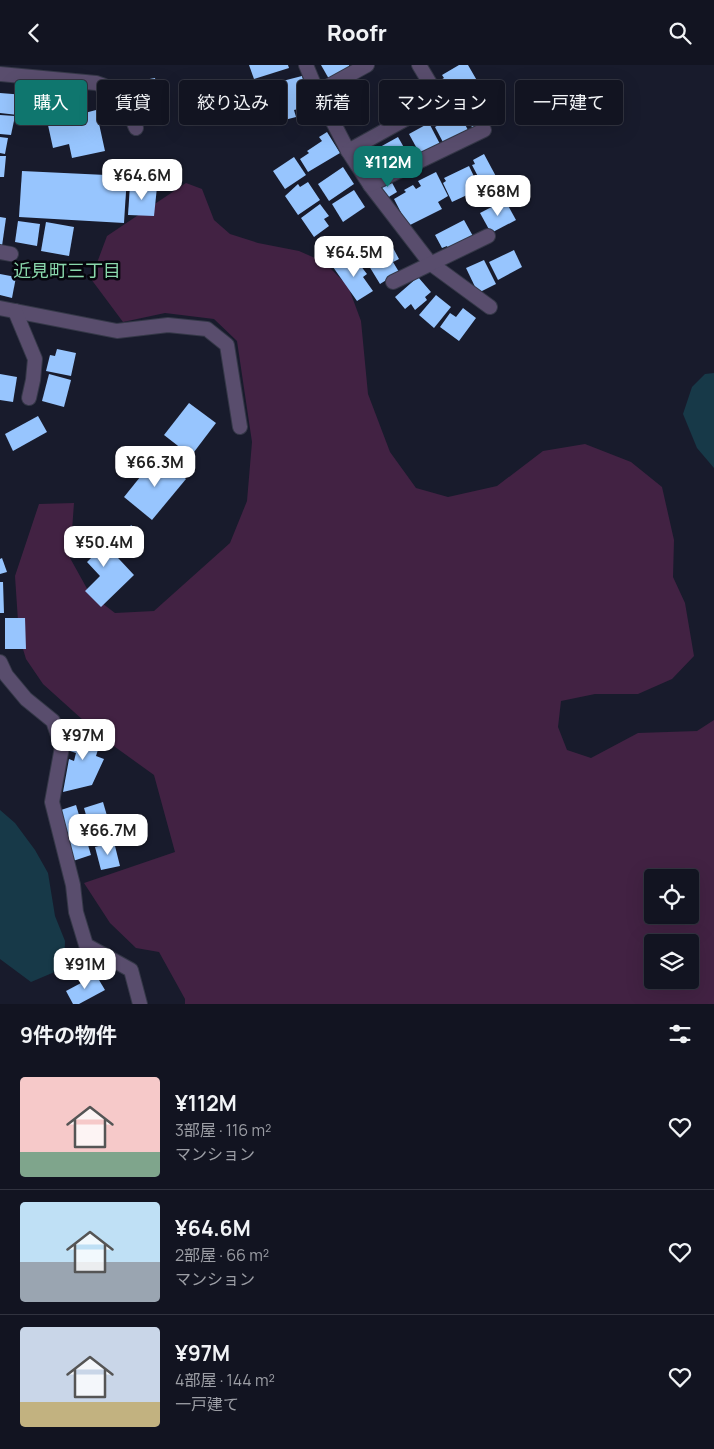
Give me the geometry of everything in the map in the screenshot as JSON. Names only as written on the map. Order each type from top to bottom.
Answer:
[{"type":"street","points":[[306,65],[312,80]]},
{"type":"street","points":[[341,80],[367,65]]},
{"type":"street","points":[[348,151],[440,100],[419,65]]},
{"type":"street","points":[[0,74],[96,83],[111,87],[124,99],[136,128]]},
{"type":"street","points":[[335,125],[348,151],[370,185],[430,263],[490,307]]},
{"type":"street","points":[[370,185],[484,130]]},
{"type":"street","points":[[393,282],[488,236]]},
{"type":"street","points":[[0,308],[117,331],[168,325],[207,329],[227,345],[240,427]]},
{"type":"street","points":[[15,311],[35,359],[29,398]]},
{"type":"street","points":[[0,662],[6,675],[26,699],[53,721],[62,747],[52,802],[73,885],[76,912],[86,945],[131,970],[140,1004]]},
{"type":"shaded area","points":[[186,183],[202,189],[214,220],[230,234],[258,243],[299,251],[324,262],[348,286],[361,321],[368,394],[390,452],[416,488],[448,497],[497,486],[543,451],[585,444],[631,462],[662,487],[674,540],[673,577],[685,603],[694,656],[672,679],[638,694],[595,694],[561,701],[558,727],[567,750],[591,758],[638,733],[697,731],[714,720],[714,1004],[185,1004],[185,999],[159,952],[136,948],[110,923],[84,883],[175,852],[154,775],[104,739],[43,684],[26,659],[19,636],[15,576],[39,504],[74,503],[70,558],[90,594],[115,613],[154,611],[230,543],[247,501],[252,442],[237,341],[214,319],[165,313],[123,322],[91,279],[107,236]]},
{"type":"water","points":[[714,373],[714,468],[697,448],[683,414],[692,387],[705,374]]},
{"type":"water","points":[[0,810],[15,823],[35,850],[48,873],[55,916],[65,941],[64,968],[31,982],[0,959]]},
{"type":"building","points":[[249,65],[288,65],[289,68],[254,79]]},
{"type":"building","points":[[321,65],[349,65],[350,68],[329,79]]},
{"type":"building","points":[[459,65],[468,65],[477,80],[441,80],[444,78],[442,75]]},
{"type":"building","points":[[302,76],[303,80],[297,80],[297,109],[294,110],[296,117],[287,119],[287,80]]},
{"type":"building","points":[[0,93],[15,94],[15,115],[0,113]]},
{"type":"building","points":[[96,110],[97,125],[99,125],[105,151],[72,158],[69,144],[53,148],[48,125],[87,125],[87,112]]},
{"type":"building","points":[[0,115],[15,116],[11,135],[0,134]]},
{"type":"building","points":[[425,125],[430,125],[441,146],[421,156],[409,134]]},
{"type":"building","points":[[438,125],[465,125],[469,132],[445,146],[435,127]]},
{"type":"building","points":[[471,125],[481,125],[473,129]]},
{"type":"building","points":[[327,132],[340,153],[308,172],[300,159],[309,153],[307,151],[322,141],[319,137]]},
{"type":"building","points":[[0,137],[8,138],[5,154],[0,153]]},
{"type":"building","points":[[398,137],[410,158],[382,173],[371,152]]},
{"type":"building","points":[[484,154],[499,182],[485,190],[472,165],[475,164],[473,160]]},
{"type":"building","points":[[0,156],[6,156],[4,177],[0,177]]},
{"type":"building","points":[[294,157],[306,175],[285,189],[273,171]]},
{"type":"building","points":[[469,166],[480,189],[452,202],[443,183],[446,181],[444,178]]},
{"type":"building","points":[[343,167],[354,184],[329,201],[318,184]]},
{"type":"building","points":[[22,171],[127,176],[124,223],[19,217]]},
{"type":"building","points":[[436,172],[448,196],[438,202],[442,209],[408,226],[394,199],[413,185],[416,189],[421,186],[418,181]]},
{"type":"building","points":[[390,179],[397,192],[387,198],[380,184]]},
{"type":"building","points":[[308,182],[320,200],[298,215],[285,196],[298,184],[300,187]]},
{"type":"building","points":[[130,185],[157,187],[154,216],[128,215]]},
{"type":"building","points":[[354,190],[365,207],[343,222],[332,204]]},
{"type":"building","points":[[505,200],[516,220],[491,233],[480,213]]},
{"type":"building","points":[[320,204],[329,216],[324,219],[329,226],[314,237],[301,218]]},
{"type":"building","points":[[0,217],[6,218],[2,246],[0,246]]},
{"type":"building","points":[[464,220],[474,238],[449,251],[447,246],[442,248],[435,235]]},
{"type":"building","points":[[18,221],[40,224],[37,246],[15,242]]},
{"type":"building","points":[[46,222],[74,227],[69,256],[41,251]]},
{"type":"building","points":[[392,246],[399,259],[393,262],[399,272],[380,284],[366,261]]},
{"type":"building","points":[[514,250],[522,267],[498,280],[489,262]]},
{"type":"building","points":[[346,258],[351,265],[357,261],[367,274],[363,277],[373,291],[357,301],[333,267]]},
{"type":"building","points":[[484,260],[496,284],[478,293],[466,268]]},
{"type":"building","points":[[0,274],[16,277],[12,298],[0,295]]},
{"type":"building","points":[[418,277],[431,292],[425,297],[427,300],[415,310],[411,304],[405,309],[395,297]]},
{"type":"building","points":[[436,295],[451,307],[434,328],[419,315]]},
{"type":"building","points":[[463,308],[476,318],[459,341],[440,327],[450,313],[456,317]]},
{"type":"building","points":[[57,349],[76,353],[71,376],[46,371],[50,355],[55,356]]},
{"type":"building","points":[[0,374],[17,377],[13,402],[0,400]]},
{"type":"building","points":[[49,374],[71,380],[64,407],[42,401]]},
{"type":"building","points":[[189,403],[216,423],[191,456],[164,435]]},
{"type":"building","points":[[38,416],[47,432],[13,451],[5,434]]},
{"type":"building","points":[[157,456],[186,479],[152,520],[124,497]]},
{"type":"building","points":[[131,525],[144,535],[129,556],[116,546]]},
{"type":"building","points":[[89,527],[134,575],[101,607],[85,591],[100,576],[87,562],[93,556],[76,539]]},
{"type":"building","points":[[2,558],[7,572],[0,574],[0,559]]},
{"type":"building","points":[[0,582],[3,582],[4,613],[0,613]]},
{"type":"building","points":[[5,618],[25,618],[26,649],[5,649]]},
{"type":"building","points":[[74,729],[101,740],[96,756],[104,759],[92,785],[63,792],[69,759],[74,761],[76,753],[67,750]]},
{"type":"building","points":[[103,802],[110,826],[91,832],[84,808]]},
{"type":"building","points":[[76,805],[91,855],[73,861],[58,811]]},
{"type":"building","points":[[114,842],[120,866],[101,870],[95,847]]},
{"type":"building","points":[[96,975],[105,990],[79,1004],[73,1004],[66,991]]},
{"type":"district","name":"近見町三丁目","points":[[67,271]]}]
